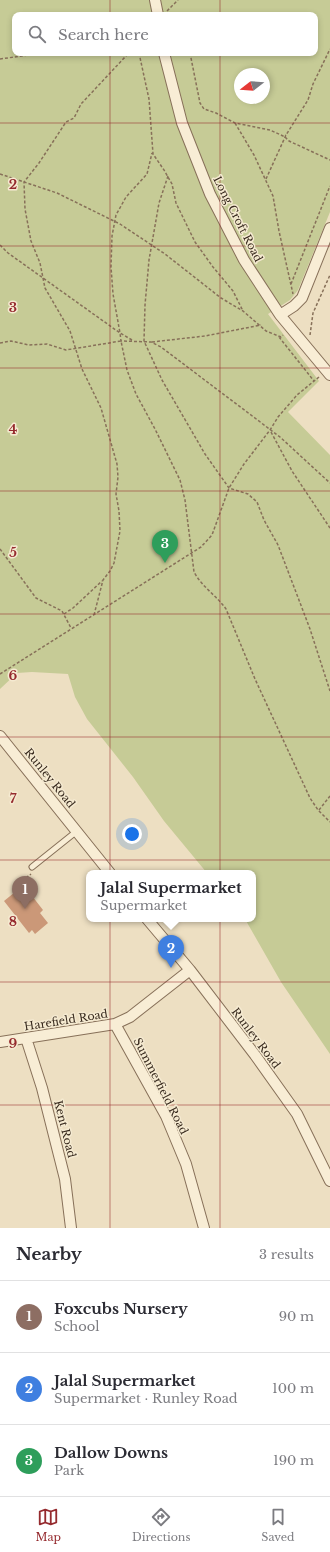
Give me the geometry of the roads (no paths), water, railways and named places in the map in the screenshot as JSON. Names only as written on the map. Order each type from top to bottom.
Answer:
[{"type":"street","points":[[155,0],[157,12]]},
{"type":"street","name":"Long Croft Road","points":[[165,56],[182,123],[209,192],[244,260],[280,315],[328,373]]},
{"type":"street","points":[[280,315],[302,298],[330,228]]},
{"type":"street","name":"Runley Road","points":[[0,736],[108,870]]},
{"type":"street","name":"Runley Road","points":[[149,922],[190,970],[255,1055],[297,1114],[330,1181]]},
{"type":"street","name":"Harefield Road","points":[[0,1042],[115,1024],[130,1017],[190,970]]},
{"type":"street","name":"Summerfield Road","points":[[115,1024],[166,1116],[186,1164],[204,1228]]},
{"type":"street","name":"Kent Road","points":[[26,1038],[42,1088],[65,1179],[71,1228]]},
{"type":"lane","points":[[32,867],[77,831]]},
{"type":"place","name":"Dallow Downs","points":[[165,563]]},
{"type":"place","name":"Foxcubs Nursery","points":[[25,909]]},
{"type":"place","name":"Jalal Supermarket","points":[[171,968]]}]
